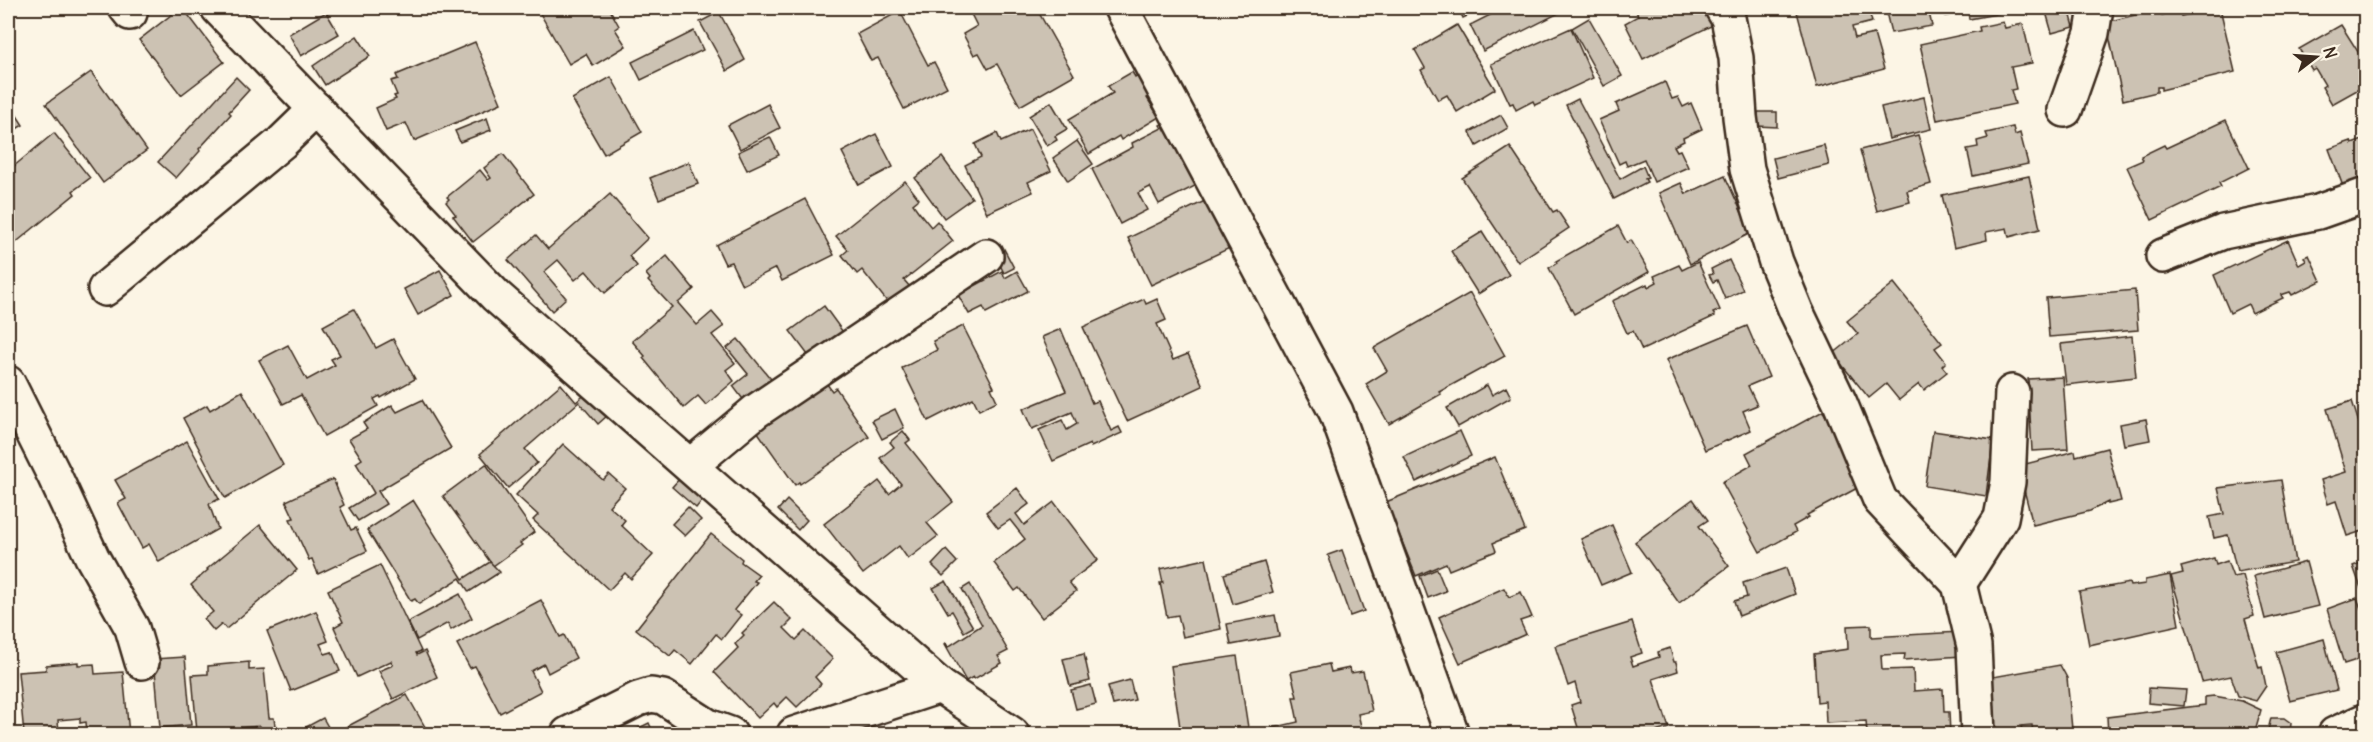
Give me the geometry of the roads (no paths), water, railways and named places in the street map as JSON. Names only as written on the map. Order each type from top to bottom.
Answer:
[{"type":"street","points":[[218,8],[496,296],[940,686],[1012,735]]},
{"type":"street","points":[[1121,8],[1336,412],[1452,735]]},
{"type":"street","points":[[1722,8],[1728,18],[1736,58],[1740,117],[1747,169],[1776,262],[1796,311],[1840,403],[1880,500],[1959,584],[1974,646],[1978,735]]},
{"type":"street","points":[[2065,110],[2092,33],[2096,8]]},
{"type":"street","points":[[105,289],[282,142],[316,109]]},
{"type":"street","points":[[2163,256],[2223,232],[2318,212],[2366,195]]},
{"type":"street","points":[[690,466],[756,411],[986,256]]},
{"type":"street","points":[[8,383],[92,557],[132,628],[142,662]]},
{"type":"street","points":[[1959,584],[2001,519],[2008,482],[2012,392]]},
{"type":"street","points":[[794,735],[940,686]]},
{"type":"street","points":[[568,735],[638,699],[651,695],[663,698],[708,726],[730,735]]},
{"type":"street","points":[[2334,735],[2366,720]]}]
